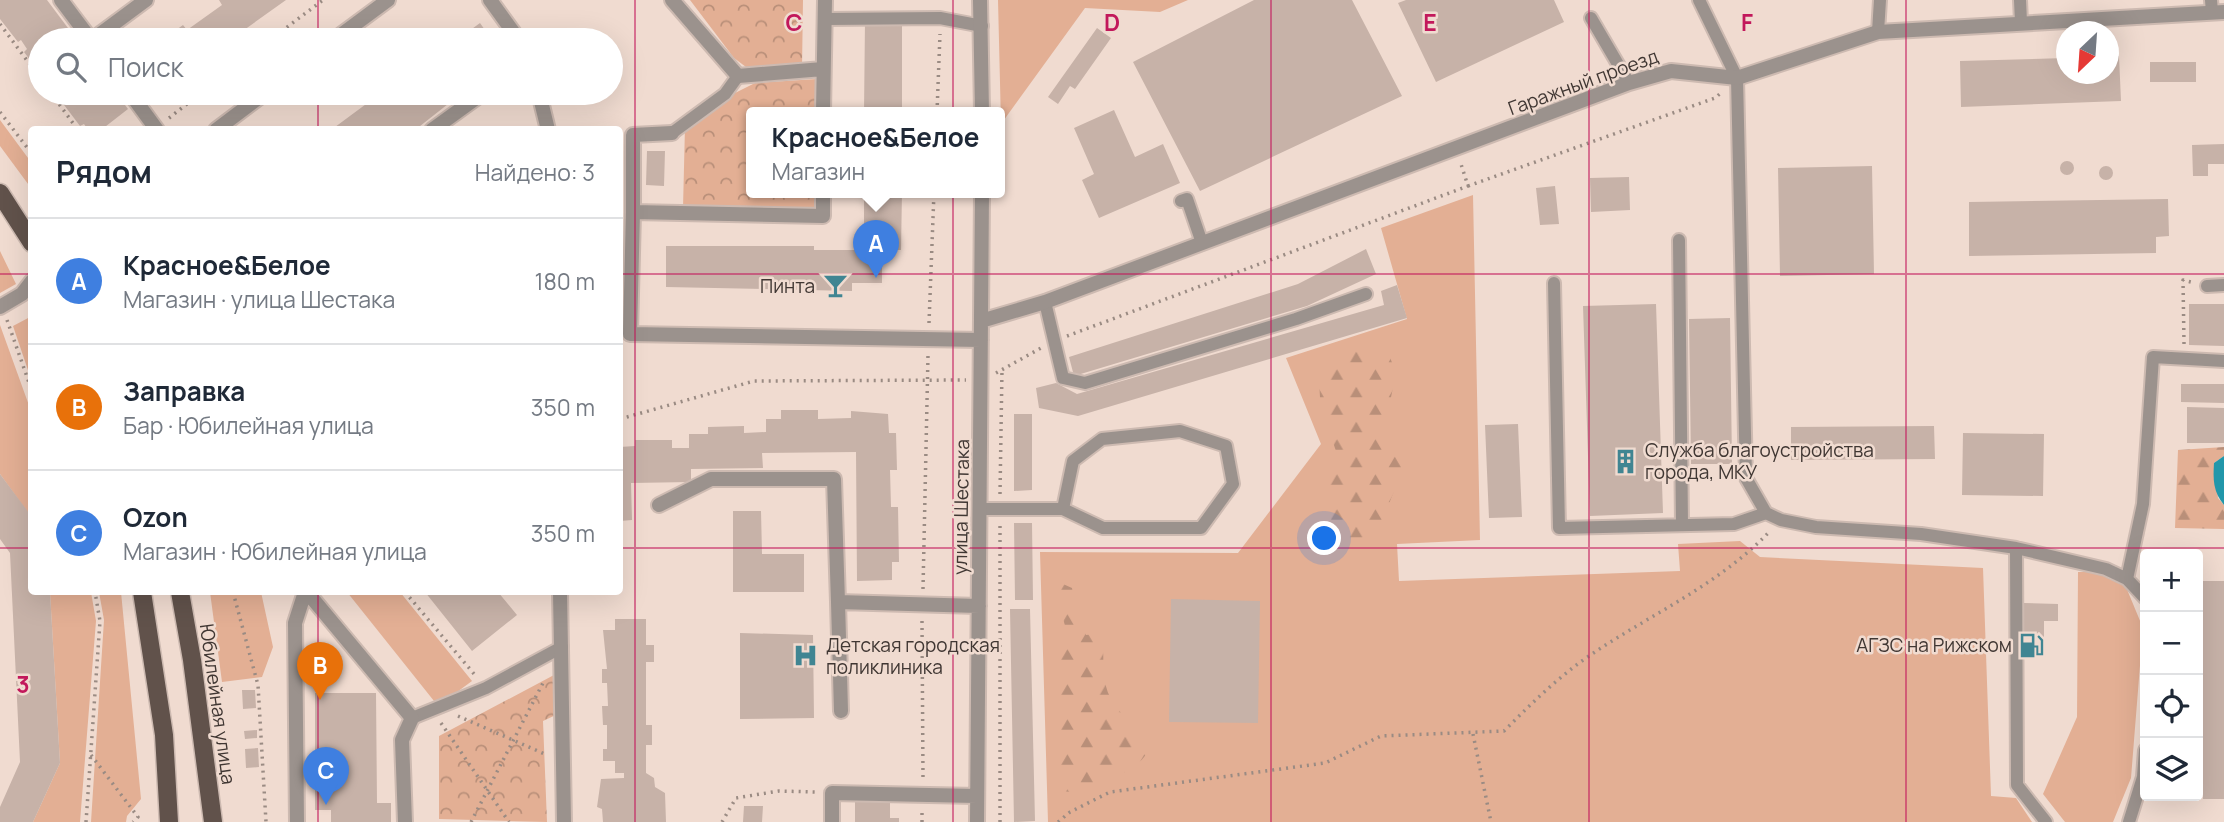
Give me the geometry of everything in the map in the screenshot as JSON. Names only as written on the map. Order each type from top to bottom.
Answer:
[{"type":"main road","points":[[0,193],[28,237]]},
{"type":"main road","points":[[142,595],[164,735],[169,822]]},
{"type":"main road","name":"Юбилейная улица","points":[[181,595],[192,660],[213,822]]},
{"type":"street","points":[[61,0],[82,28]]},
{"type":"street","points":[[108,28],[146,0]]},
{"type":"street","points":[[350,28],[388,0]]},
{"type":"street","points":[[490,0],[510,28]]},
{"type":"street","points":[[672,0],[738,76],[823,69]]},
{"type":"street","points":[[823,107],[825,0]]},
{"type":"street","points":[[982,1],[982,107]]},
{"type":"street","name":"Гаражный проезд","points":[[981,321],[1045,302],[1629,83],[1671,71],[1737,78],[1878,32],[2216,8]]},
{"type":"street","points":[[139,105],[154,126]]},
{"type":"street","points":[[221,126],[249,105]]},
{"type":"street","points":[[438,126],[466,105]]},
{"type":"street","points":[[542,105],[547,126]]},
{"type":"street","points":[[672,133],[633,135],[631,334],[981,340]]},
{"type":"street","points":[[633,212],[823,216],[823,198]]},
{"type":"street","name":"улица Шестака","points":[[977,822],[982,198]]},
{"type":"street","points":[[0,307],[22,294],[28,286]]},
{"type":"street","points":[[659,505],[711,479],[834,480],[841,711]]},
{"type":"street","points":[[297,822],[295,623],[305,595]]},
{"type":"street","points":[[309,595],[412,718],[402,740],[405,822]]},
{"type":"street","points":[[560,595],[564,822]]},
{"type":"street","points":[[838,602],[979,606]]},
{"type":"street","points":[[832,822],[832,793],[977,796]]},
{"type":"lane","points":[[1699,0],[1737,78],[1746,478],[1766,513],[1781,520],[1816,527],[1921,534],[2016,548],[2106,569],[2127,579],[2140,593]]},
{"type":"lane","points":[[1878,32],[1880,0]]},
{"type":"lane","points":[[2020,0],[2021,22]]},
{"type":"lane","points":[[826,19],[940,18],[982,26]]},
{"type":"lane","points":[[1591,18],[1629,83]]},
{"type":"lane","points":[[672,133],[725,94],[738,76]]},
{"type":"lane","points":[[1188,199],[1202,243]]},
{"type":"lane","points":[[1679,240],[1682,525]]},
{"type":"lane","points":[[1554,283],[1559,528],[1734,524],[1766,513]]},
{"type":"lane","points":[[2207,286],[2224,285]]},
{"type":"lane","points":[[1045,302],[1063,378],[1085,383],[1284,323],[1366,294]]},
{"type":"lane","points":[[2127,579],[2143,504],[2153,357],[2185,361],[2224,361]]},
{"type":"lane","points":[[979,509],[1063,509],[1103,528],[1201,528],[1233,484],[1226,446],[1180,432],[1102,439],[1073,461],[1063,509]]},
{"type":"lane","points":[[2016,548],[2017,785],[2046,822]]},
{"type":"lane","points":[[412,718],[486,688],[562,647]]},
{"type":"lane","points":[[2129,822],[2140,787]]},
{"type":"path","points":[[286,28],[323,0]]},
{"type":"path","points":[[937,107],[940,18]]},
{"type":"path","points":[[0,24],[28,62]]},
{"type":"path","points":[[623,418],[754,381],[927,378],[982,381],[1054,340],[1468,186],[1715,98],[1737,78]]},
{"type":"path","points":[[60,105],[75,126]]},
{"type":"path","points":[[160,126],[186,105]]},
{"type":"path","points":[[0,111],[28,149]]},
{"type":"path","points":[[1455,150],[1468,186]]},
{"type":"path","points":[[922,822],[922,605],[934,198]]},
{"type":"path","points":[[2185,361],[2183,280],[2207,286]]},
{"type":"path","points":[[8,323],[28,380]]},
{"type":"path","points":[[1000,822],[1002,369]]},
{"type":"path","points":[[1058,822],[1070,812],[1111,792],[1325,763],[1381,736],[1504,731],[1547,688],[1589,656],[1741,558],[1781,520]]},
{"type":"path","points":[[86,822],[100,621],[96,595]]},
{"type":"path","points":[[234,595],[258,685],[266,822]]},
{"type":"path","points":[[471,822],[562,647]]},
{"type":"path","points":[[456,715],[564,762]]},
{"type":"path","points":[[1473,734],[1492,822]]},
{"type":"path","points":[[91,755],[138,817],[133,822]]},
{"type":"path","points":[[722,822],[736,799],[779,790],[832,793]]},
{"type":"green space","points":[[690,0],[803,0],[802,69],[750,70],[734,58]]},
{"type":"green space","points":[[998,0],[1188,0],[1160,12],[1085,8],[1005,118],[1005,107],[1001,107]]},
{"type":"green space","points":[[817,79],[817,107],[746,107],[746,198],[818,198],[818,211],[683,208],[685,126],[755,83]]},
{"type":"green space","points":[[0,120],[28,158],[28,184],[0,146]]},
{"type":"green space","points":[[1473,195],[1480,540],[1397,544],[1399,581],[1680,571],[1678,544],[1740,541],[1760,557],[1983,568],[1991,796],[2016,798],[2032,822],[1048,822],[1040,552],[1238,553],[1321,444],[1286,358],[1407,319],[1381,228]]},
{"type":"green space","points":[[0,251],[16,284],[0,293]]},
{"type":"green space","points":[[28,318],[28,370],[13,326]]},
{"type":"green space","points":[[0,325],[28,403],[28,513],[0,474]]},
{"type":"green space","points":[[1360,344],[1386,347],[1396,373],[1384,431],[1410,459],[1390,501],[1384,527],[1365,543],[1355,545],[1340,541],[1332,532],[1330,504],[1323,488],[1337,454],[1321,405],[1320,390],[1328,365]]},
{"type":"green space","points":[[2224,447],[2224,456],[2214,463],[2218,498],[2224,505],[2224,529],[2175,528],[2178,450]]},
{"type":"green space","points":[[2078,572],[2103,572],[2126,587],[2140,621],[2140,666],[2131,778],[2113,822],[2065,822],[2043,794],[2077,717]]},
{"type":"green space","points":[[1063,584],[1072,588],[1077,617],[1086,635],[1103,633],[1107,690],[1119,710],[1145,740],[1148,748],[1144,757],[1133,767],[1099,785],[1073,792],[1060,790],[1057,771],[1059,659],[1070,644],[1055,589]]},
{"type":"green space","points":[[50,595],[92,595],[96,621],[80,822],[33,822],[60,763]]},
{"type":"green space","points":[[100,595],[121,595],[141,799],[127,816],[126,822],[91,822],[104,620]]},
{"type":"green space","points":[[210,595],[262,595],[273,647],[262,677],[222,682]]},
{"type":"green space","points":[[349,595],[402,595],[472,681],[438,706]]},
{"type":"green space","points":[[554,675],[558,714],[543,721],[547,822],[439,819],[439,736]]},
{"type":"water","points":[[2224,456],[2224,505],[2214,485],[2214,463]]},
{"type":"building","points":[[0,0],[47,0],[68,28],[28,28],[28,57],[24,52],[27,49],[21,40],[18,42],[0,19]]},
{"type":"building","points":[[219,0],[286,0],[247,28],[190,28],[222,5]]},
{"type":"building","points":[[1254,0],[1352,0],[1402,96],[1200,191],[1133,62]]},
{"type":"building","points":[[1406,0],[1554,0],[1564,22],[1436,82],[1398,3]]},
{"type":"building","points":[[865,21],[902,21],[902,107],[864,107]]},
{"type":"building","points":[[1097,28],[1111,38],[1075,89],[1070,86],[1058,104],[1048,97]]},
{"type":"building","points":[[2119,56],[2121,101],[1961,107],[1960,61],[2056,58],[2056,84],[2119,84]]},
{"type":"building","points":[[2150,62],[2196,62],[2196,82],[2150,82]]},
{"type":"building","points":[[64,105],[125,105],[128,109],[106,126],[80,126]]},
{"type":"building","points":[[365,105],[447,105],[420,126],[336,126]]},
{"type":"building","points":[[1114,110],[1135,157],[1163,144],[1180,183],[1099,218],[1082,180],[1094,174],[1074,128]]},
{"type":"building","points":[[2224,144],[2224,164],[2208,164],[2208,176],[2193,176],[2192,145]]},
{"type":"building","points":[[647,151],[665,151],[664,186],[646,185]]},
{"type":"building","points":[[2067,161],[2072,163],[2072,173],[2067,175],[2062,173],[2060,168],[2062,163]]},
{"type":"building","points":[[1872,166],[1874,274],[1780,276],[1778,168]]},
{"type":"building","points":[[2106,166],[2111,168],[2111,178],[2106,180],[2101,178],[2099,173],[2101,168]]},
{"type":"building","points":[[1629,177],[1630,210],[1591,212],[1590,178]]},
{"type":"building","points":[[1555,186],[1559,224],[1540,225],[1536,188]]},
{"type":"building","points":[[864,198],[902,198],[901,250],[882,250],[882,283],[852,283],[852,291],[666,287],[666,246],[814,246],[814,250],[864,250]]},
{"type":"building","points":[[2168,199],[2169,236],[2156,237],[2156,253],[1969,256],[1969,202]]},
{"type":"building","points":[[1366,249],[1376,274],[1307,306],[1074,376],[1069,357],[1298,284]]},
{"type":"building","points":[[1397,285],[1407,318],[1078,416],[1039,408],[1036,388],[1056,383],[1077,394],[1384,305],[1381,291]]},
{"type":"building","name":"Служба благоустройства города, МКУ","points":[[1656,304],[1663,513],[1590,516],[1583,306]]},
{"type":"building","points":[[2189,304],[2224,304],[2224,346],[2189,345]]},
{"type":"building","points":[[1730,318],[1732,464],[1691,464],[1689,319]]},
{"type":"building","points":[[2181,384],[2224,384],[2224,403],[2181,402]]},
{"type":"building","points":[[2187,407],[2224,408],[2224,443],[2187,443]]},
{"type":"building","points":[[781,410],[818,410],[818,419],[851,418],[851,411],[888,414],[889,433],[896,433],[897,470],[890,470],[891,507],[898,507],[899,562],[892,562],[892,580],[857,581],[856,452],[762,453],[763,468],[691,469],[691,482],[631,483],[632,520],[623,521],[623,447],[635,446],[635,440],[672,440],[672,448],[689,448],[689,434],[708,434],[708,427],[744,426],[744,433],[766,432],[766,419],[781,419]]},
{"type":"building","points":[[1014,414],[1032,414],[1032,490],[1014,491]]},
{"type":"building","points":[[1518,424],[1522,517],[1489,518],[1485,425]]},
{"type":"building","points":[[1934,426],[1935,459],[1791,460],[1791,427]]},
{"type":"building","points":[[1963,433],[2044,434],[2043,496],[1962,495]]},
{"type":"building","points":[[0,474],[28,512],[28,595],[50,595],[60,763],[33,822],[0,822],[0,807],[20,762],[10,553],[0,539]]},
{"type":"building","points":[[733,511],[761,511],[762,554],[804,554],[804,592],[733,592]]},
{"type":"building","points":[[1014,523],[1032,523],[1033,600],[1015,600]]},
{"type":"building","points":[[2203,581],[2224,581],[2224,799],[2203,799]]},
{"type":"building","points":[[427,595],[500,595],[517,615],[472,651]]},
{"type":"building","points":[[1171,599],[1260,601],[1258,723],[1169,722]]},
{"type":"building","points":[[2024,603],[2058,604],[2058,621],[2044,621],[2044,639],[2023,638]]},
{"type":"building","points":[[1010,609],[1030,609],[1035,821],[1014,822]]},
{"type":"building","points":[[615,619],[646,619],[646,645],[654,645],[654,662],[646,662],[646,725],[652,725],[652,745],[646,745],[646,773],[654,778],[655,787],[665,793],[666,822],[603,822],[602,809],[597,807],[601,779],[624,778],[624,773],[615,773],[615,761],[603,761],[603,749],[607,749],[607,725],[603,725],[602,706],[608,706],[607,683],[602,683],[602,669],[607,669],[603,630],[615,630]]},
{"type":"building","points":[[740,633],[813,635],[814,718],[740,719]]},
{"type":"building","points":[[242,690],[255,690],[256,708],[243,709]]},
{"type":"building","points":[[315,693],[376,693],[377,803],[391,803],[391,822],[331,822],[331,810],[315,810]]},
{"type":"building","points":[[257,730],[257,738],[245,739],[244,731]]},
{"type":"building","points":[[258,748],[259,767],[246,768],[245,749]]},
{"type":"building","points":[[855,801],[890,801],[890,818],[899,818],[899,822],[855,822]]},
{"type":"building","points":[[744,806],[763,806],[762,822],[743,822]]},
{"type":"place","name":"Красное&Белое","points":[[876,278]]},
{"type":"place","name":"Пинта","points":[[835,286]]},
{"type":"place","name":"Служба благоустройства города, МКУ","points":[[1625,461]]},
{"type":"place","name":"АГЗС на Рижском","points":[[2032,645]]},
{"type":"place","name":"Детская городская поликлиника","points":[[806,656]]},
{"type":"place","name":"Заправка","points":[[320,700]]},
{"type":"place","name":"Ozon","points":[[326,805]]}]
